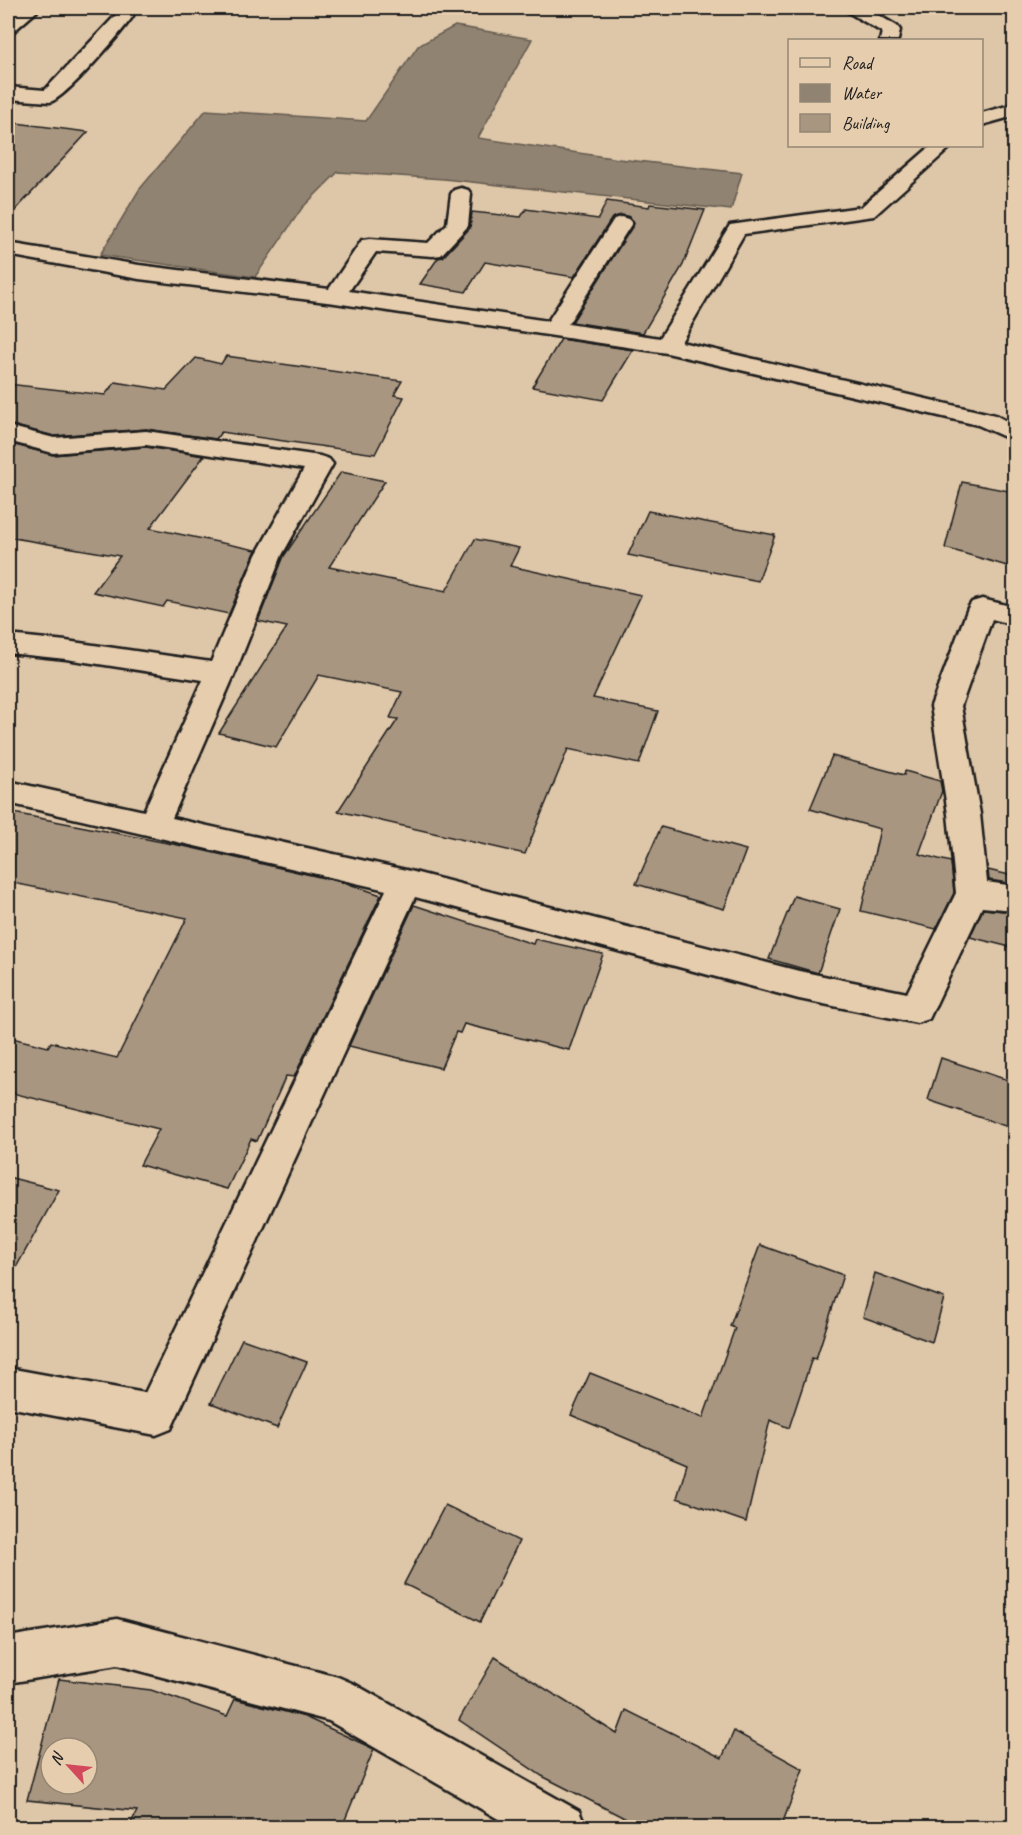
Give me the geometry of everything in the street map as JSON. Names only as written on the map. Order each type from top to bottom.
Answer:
[{"type":"street","points":[[8,8],[28,11],[8,27]]},
{"type":"street","points":[[8,93],[50,96],[71,76],[124,16],[126,8]]},
{"type":"street","points":[[854,8],[891,30],[889,39]]},
{"type":"street","points":[[983,118],[1014,110]]},
{"type":"street","points":[[667,346],[738,229],[867,212],[941,147]]},
{"type":"street","points":[[335,296],[370,245],[433,250],[457,226],[461,194]]},
{"type":"street","points":[[554,329],[621,224]]},
{"type":"street","points":[[8,249],[138,272],[335,296],[667,346],[986,420],[1014,434]]},
{"type":"street","points":[[8,433],[53,446],[146,438],[320,464],[268,555],[221,673],[154,824]]},
{"type":"street","points":[[8,792],[406,882],[799,985],[917,1009],[972,893],[964,814],[946,706],[982,609],[1014,616]]},
{"type":"street","points":[[8,644],[66,650],[221,673]]},
{"type":"street","points":[[8,1388],[156,1415],[406,882]]},
{"type":"street","points":[[972,893],[1014,898]]},
{"type":"street","points":[[8,1660],[117,1642],[338,1700],[562,1827]]},
{"type":"water","points":[[455,26],[532,39],[478,138],[619,159],[742,173],[731,210],[444,179],[338,172],[302,208],[255,277],[100,255],[139,190],[206,110],[366,121],[418,46]]},
{"type":"building","points":[[8,122],[88,132],[8,218]]},
{"type":"building","points":[[607,201],[649,207],[650,204],[705,210],[683,265],[643,333],[572,322],[634,224],[630,217],[622,215],[612,218],[574,277],[485,262],[466,292],[420,284],[438,258],[443,257],[470,228],[472,212],[521,217],[526,209],[598,219]]},
{"type":"building","points":[[561,339],[633,350],[603,400],[532,387]]},
{"type":"building","points":[[226,356],[402,381],[394,395],[404,397],[375,454],[221,432],[216,439],[146,429],[54,436],[8,424],[8,384],[105,395],[115,382],[166,390],[196,358],[221,364]]},
{"type":"building","points":[[8,443],[53,455],[146,447],[204,456],[150,528],[256,550],[229,614],[167,601],[163,607],[93,592],[120,556],[8,537]]},
{"type":"building","points":[[341,472],[385,481],[329,567],[446,591],[475,539],[519,548],[510,566],[641,595],[593,698],[658,711],[639,764],[568,749],[525,854],[338,811],[398,719],[390,718],[402,692],[319,675],[276,747],[219,733],[287,627],[258,621],[284,556]]},
{"type":"building","points":[[962,482],[1014,492],[1014,568],[945,548]]},
{"type":"building","points":[[648,511],[775,535],[758,581],[628,555]]},
{"type":"building","points":[[832,756],[904,775],[905,771],[940,781],[942,791],[919,854],[951,862],[954,893],[936,929],[861,911],[880,829],[810,809]]},
{"type":"building","points":[[8,812],[188,847],[346,883],[381,895],[294,1077],[286,1076],[257,1141],[251,1139],[227,1189],[140,1165],[159,1129],[8,1092],[8,1037],[48,1047],[51,1042],[117,1058],[187,918],[8,882]]},
{"type":"building","points":[[661,827],[746,850],[724,909],[636,884]]},
{"type":"building","points":[[988,870],[1014,876],[1014,884],[989,880]]},
{"type":"building","points":[[794,896],[840,909],[818,973],[769,959]]},
{"type":"building","points":[[414,905],[533,944],[535,939],[603,954],[569,1050],[464,1024],[460,1033],[456,1032],[441,1068],[349,1046]]},
{"type":"building","points":[[983,909],[1014,912],[1014,948],[970,937]]},
{"type":"building","points":[[941,1058],[1014,1082],[1014,1129],[928,1100]]},
{"type":"building","points":[[8,1177],[59,1190],[8,1282]]},
{"type":"building","points":[[760,1245],[843,1275],[816,1359],[812,1358],[789,1428],[770,1420],[746,1522],[677,1498],[687,1464],[571,1415],[590,1373],[703,1418],[735,1328],[730,1326]]},
{"type":"building","points":[[875,1273],[944,1298],[932,1342],[863,1317]]},
{"type":"building","points":[[242,1339],[307,1362],[277,1428],[211,1403]]},
{"type":"building","points":[[445,1505],[519,1541],[480,1622],[404,1584]]},
{"type":"building","points":[[495,1657],[617,1734],[626,1710],[722,1758],[734,1731],[803,1769],[781,1827],[642,1827],[542,1776],[459,1720]]},
{"type":"building","points":[[59,1679],[151,1690],[227,1716],[235,1699],[305,1717],[374,1749],[342,1827],[129,1827],[137,1811],[27,1800],[39,1755],[39,1796],[99,1796],[99,1736],[44,1736]]}]
